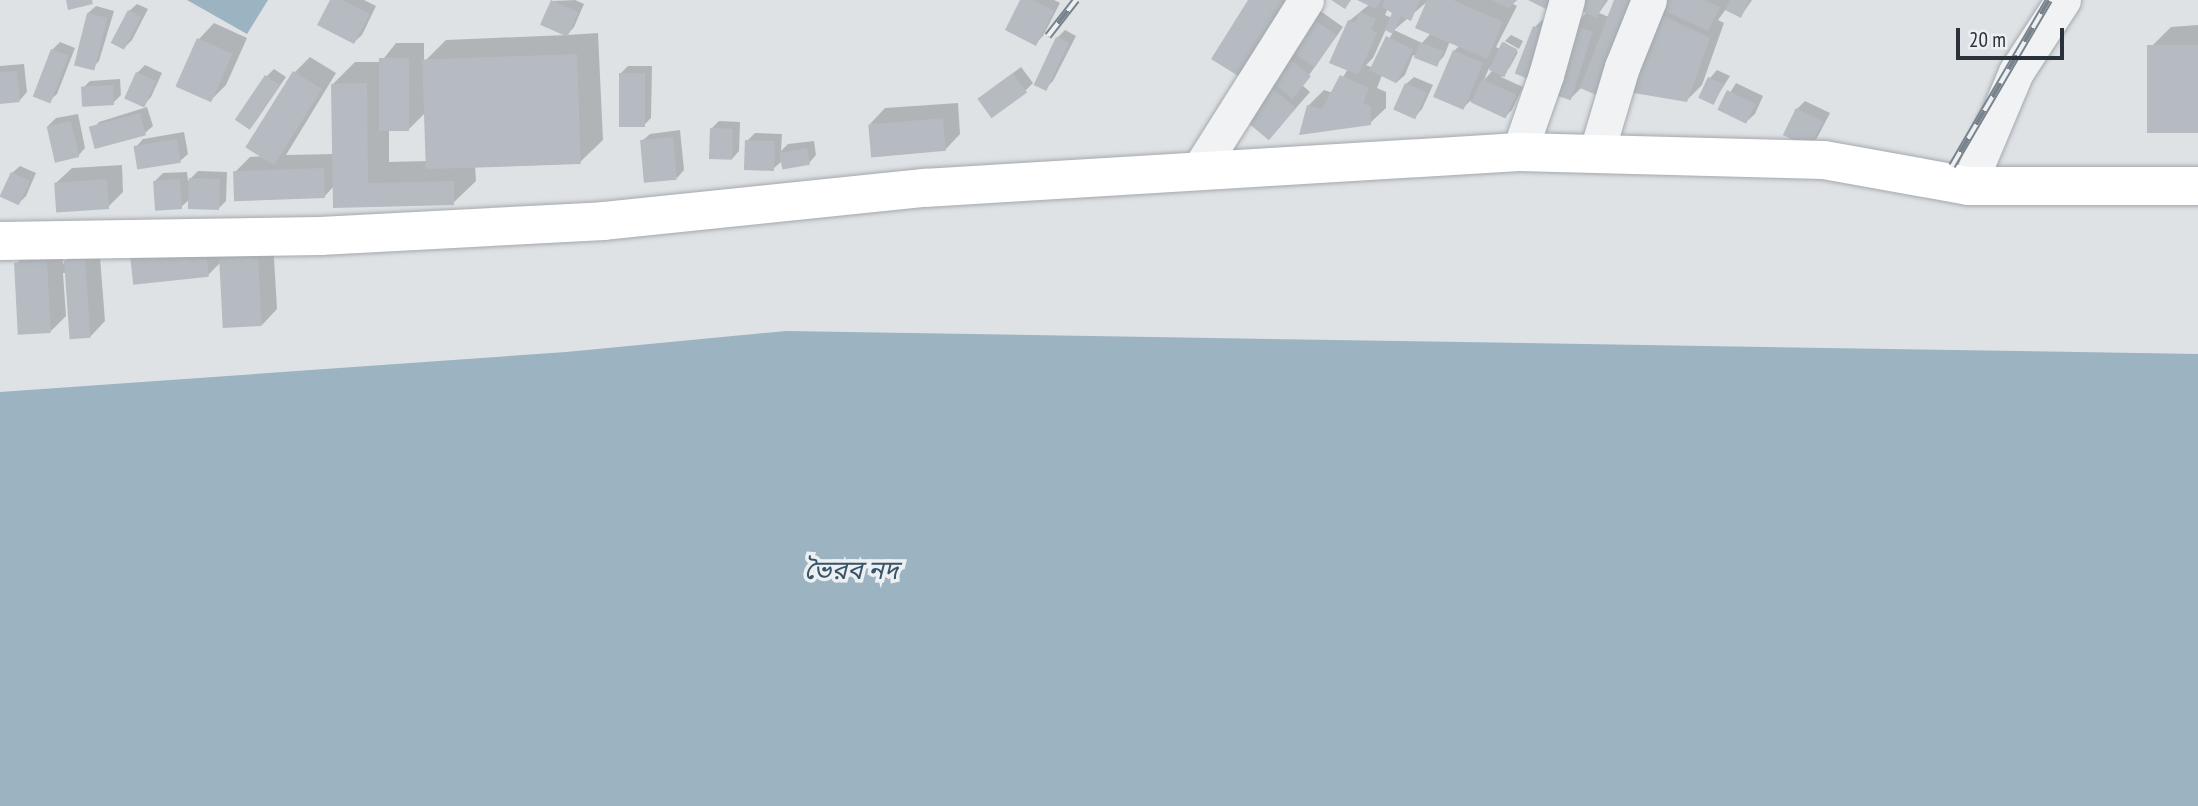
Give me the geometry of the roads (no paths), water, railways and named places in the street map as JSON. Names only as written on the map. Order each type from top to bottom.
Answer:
[{"type":"street","points":[[1198,171],[1306,0]]},
{"type":"street","points":[[1519,152],[1546,75],[1567,0]]},
{"type":"street","points":[[1596,154],[1622,67],[1649,0]]},
{"type":"street","points":[[1968,186],[2016,72],[2063,0]]},
{"type":"street","points":[[0,241],[320,236],[604,222],[924,188],[1519,152],[1824,160],[1968,186],[2198,186]]},
{"type":"water","points":[[187,0],[268,0],[247,34]]},
{"type":"water","name":"ভৈরব নদ","points":[[786,331],[2198,354],[2198,806],[0,806],[0,392],[566,352]]},
{"type":"railway","points":[[1048,36],[1076,0]]},
{"type":"railway","points":[[1952,166],[2049,0]]}]
